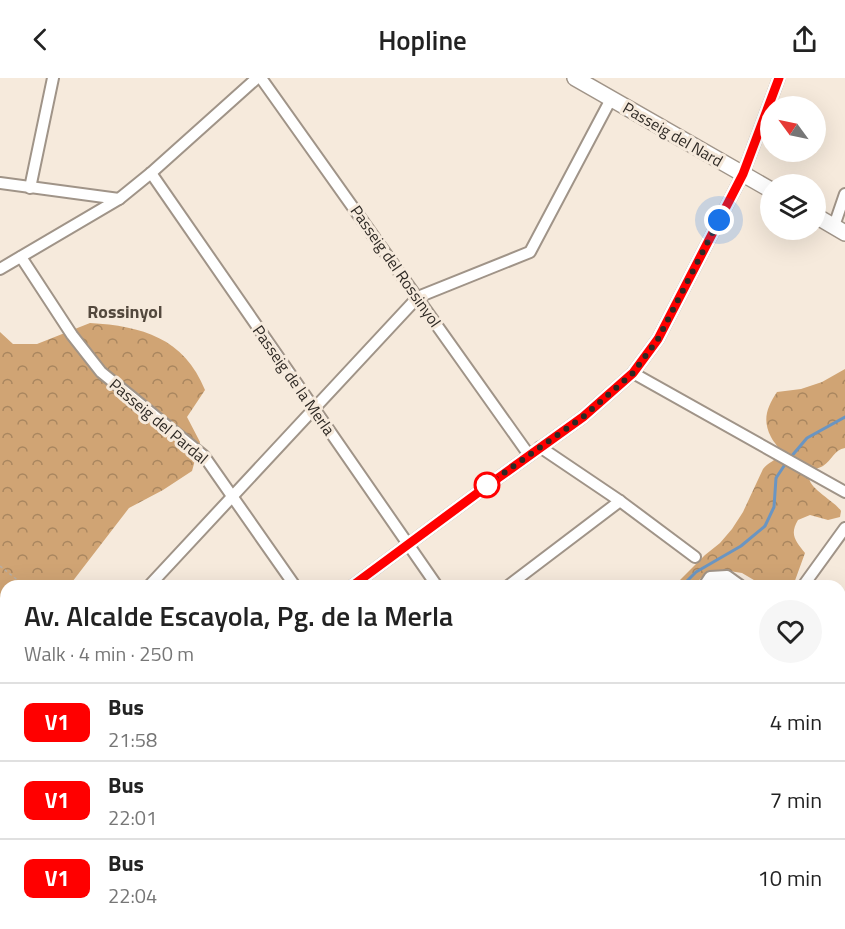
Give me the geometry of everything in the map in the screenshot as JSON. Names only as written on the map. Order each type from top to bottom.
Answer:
[{"type":"street","points":[[30,188],[53,78]]},
{"type":"street","points":[[0,268],[119,199],[152,173],[259,78]]},
{"type":"street","name":"Passeig del Rossinyol","points":[[259,78],[530,455]]},
{"type":"street","name":"Passeig del Nard","points":[[575,78],[760,184]]},
{"type":"street","points":[[360,580],[583,417],[633,373],[658,339],[743,174],[779,78]]},
{"type":"street","points":[[155,580],[418,297],[530,252],[611,99]]},
{"type":"street","name":"Passeig de la Merla","points":[[152,173],[434,580]]},
{"type":"street","points":[[0,183],[119,199]]},
{"type":"street","points":[[826,222],[839,230],[845,194]]},
{"type":"street","name":"Passeig del Pardal","points":[[21,257],[72,335],[101,372],[204,456],[291,580]]},
{"type":"street","points":[[633,373],[845,492]]},
{"type":"street","points":[[540,447],[620,501],[695,557]]},
{"type":"street","points":[[516,580],[620,501]]},
{"type":"street","points":[[807,580],[845,528]]},
{"type":"street","points":[[714,580],[727,576],[733,580]]},
{"type":"path","points":[[0,566],[18,580]]},
{"type":"green space","points":[[90,323],[127,327],[159,338],[185,358],[196,372],[205,390],[187,417],[200,442],[192,471],[129,508],[74,580],[0,580],[0,332],[13,344],[37,344]]},
{"type":"green space","points":[[845,369],[845,448],[838,451],[826,464],[814,470],[809,478],[815,488],[841,511],[840,517],[828,520],[810,515],[798,520],[794,534],[805,553],[795,580],[754,580],[742,573],[723,570],[706,573],[699,580],[680,580],[732,529],[743,512],[763,469],[781,453],[768,431],[766,419],[768,408],[777,392],[801,389],[822,382]]},
{"type":"waterway","points":[[790,458],[807,438],[845,417]]},
{"type":"waterway","points":[[688,580],[696,572],[741,546],[765,526],[774,507],[776,478],[786,463]]},
{"type":"bus line","name":"V1","points":[[360,580],[583,417],[633,373],[658,339],[743,174],[779,78]]},
{"type":"district","name":"Rossinyol","points":[[125,311]]},
{"type":"route","points":[[487,485],[583,417],[633,373],[658,339],[719,220]]}]
